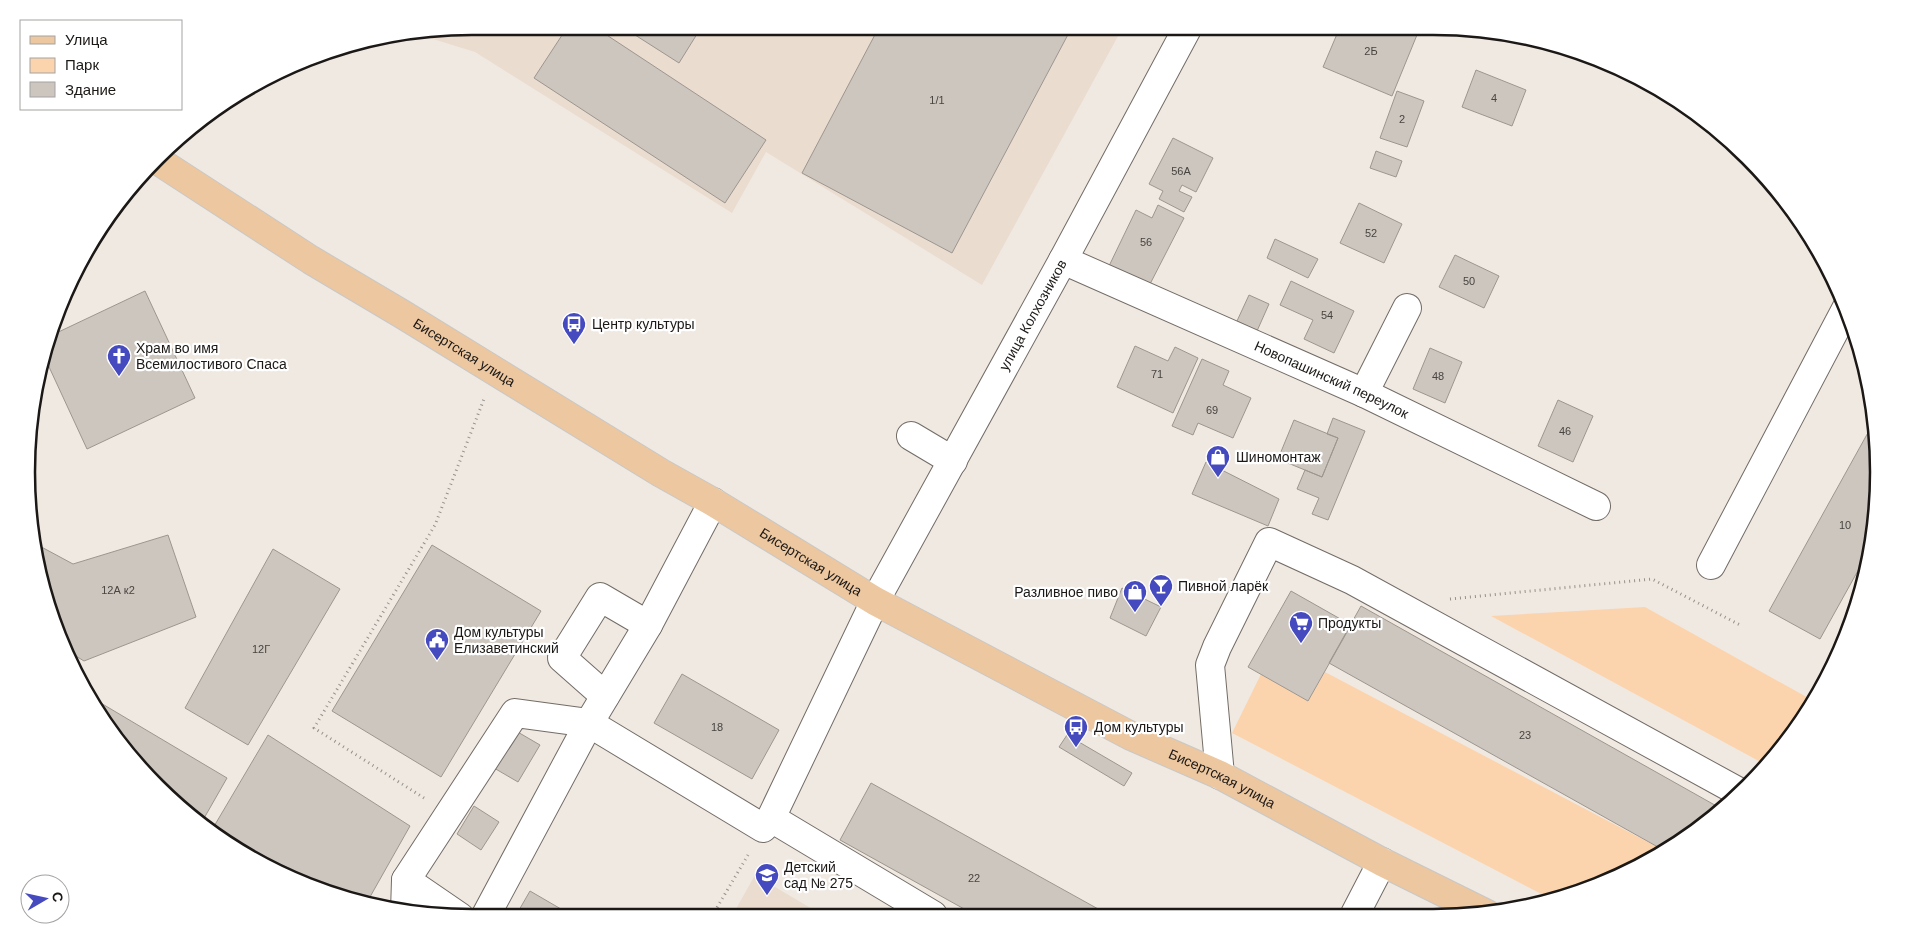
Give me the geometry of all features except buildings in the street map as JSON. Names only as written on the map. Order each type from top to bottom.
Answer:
[{"type":"main road","name":"Бисертская улица","points":[[162,164],[311,260],[496,371],[660,473],[713,502],[875,600],[1131,736],[1220,775],[1382,862],[1473,907]]},
{"type":"street","name":"улица Колхозников","points":[[767,823],[875,600],[1063,260],[1184,35]]},
{"type":"street","name":"Новопашинский переулок","points":[[1063,260],[1364,393],[1596,506]]},
{"type":"street","points":[[1364,393],[1407,308]]},
{"type":"street","points":[[1711,564],[1841,317]]},
{"type":"street","points":[[911,436],[952,461]]},
{"type":"street","points":[[489,909],[589,723],[648,625],[713,502]]},
{"type":"street","points":[[1220,775],[1210,665],[1269,542],[1352,580],[1733,789]]},
{"type":"street","points":[[605,696],[562,658],[600,597],[648,625]]},
{"type":"street","points":[[405,904],[406,880],[515,713],[589,723],[921,909]]},
{"type":"street","points":[[1358,909],[1382,862]]},
{"type":"street","points":[[406,880],[447,908]]},
{"type":"path","points":[[428,800],[314,728],[435,525],[496,371]]},
{"type":"path","points":[[1445,599],[1652,579],[1742,626]]},
{"type":"path","points":[[716,909],[767,823]]},
{"type":"shaded area","points":[[472,35],[1119,35],[982,285],[766,152],[732,213],[475,52],[428,38]]},
{"type":"shaded area","name":"Детский сад № 275","points":[[755,875],[812,909],[736,909]]},
{"type":"green space","points":[[1645,607],[1807,697],[1780,738],[1760,762],[1491,616]]},
{"type":"green space","points":[[1325,672],[1657,847],[1600,876],[1543,895],[1232,733],[1261,674],[1308,701]]},
{"type":"place","name":"Центр культуры","points":[[574,345]]},
{"type":"place","name":"Храм во имя Всемилостивого Спаса","points":[[119,377]]},
{"type":"place","name":"Шиномонтаж","points":[[1218,478]]},
{"type":"place","name":"Пивной ларёк","points":[[1161,607]]},
{"type":"place","name":"Разливное пиво","points":[[1135,613]]},
{"type":"place","name":"Продукты","points":[[1301,644]]},
{"type":"place","name":"Дом культуры Елизаветинский","points":[[437,661]]},
{"type":"place","name":"Дом культуры","points":[[1076,748]]},
{"type":"place","name":"Детский сад № 275","points":[[767,896]]}]
